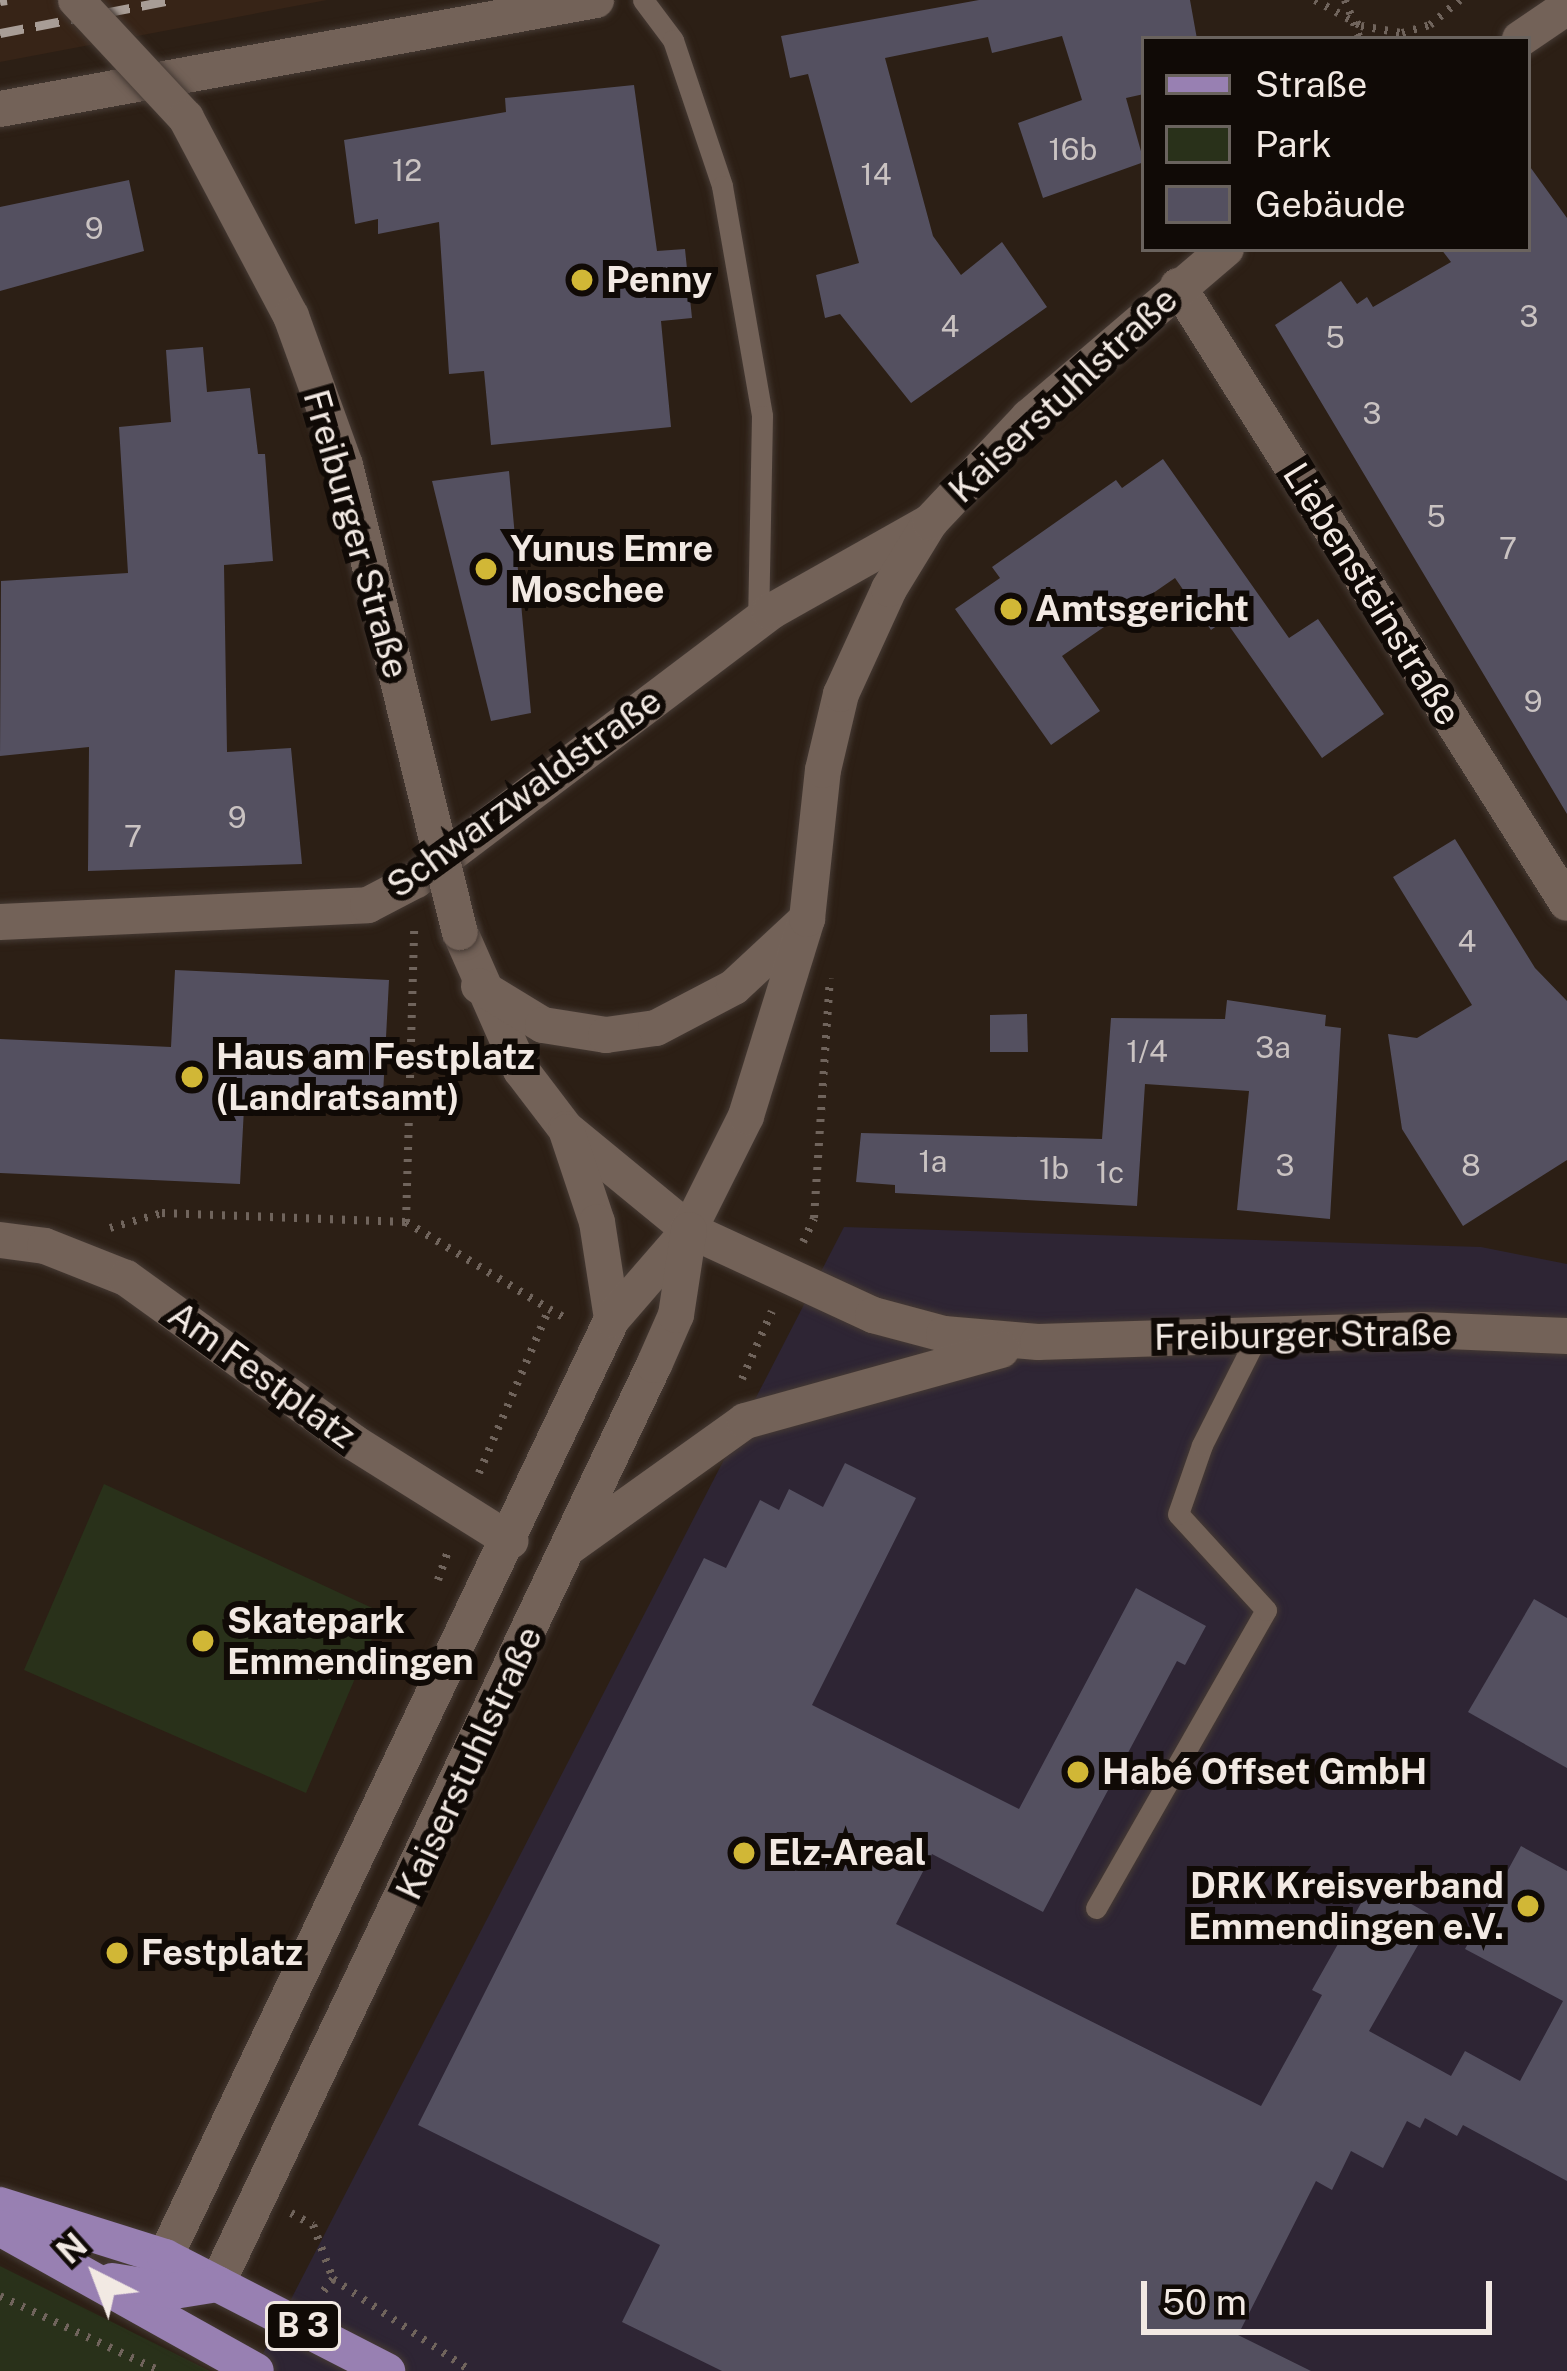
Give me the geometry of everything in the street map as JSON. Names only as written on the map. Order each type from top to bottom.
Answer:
[{"type":"main road","name":"B 3","points":[[0,2205],[170,2274],[217,2284],[387,2371]]},
{"type":"main road","name":"B 3","points":[[0,2228],[256,2371]]},
{"type":"main road","points":[[84,2277],[170,2274],[201,2340]]},
{"type":"street","name":"Freiburger Straße","points":[[76,0],[186,118],[291,316],[345,465],[460,932],[479,986],[521,1070],[566,1129],[689,1230],[786,1279],[944,1334],[1038,1342],[1259,1332],[1567,1336]]},
{"type":"street","points":[[0,109],[596,0]]},
{"type":"street","points":[[1524,36],[1567,7]]},
{"type":"street","name":"Kaiserstuhlstraße","points":[[170,2274],[612,1319],[689,1230],[762,1073],[807,919],[823,770],[841,694],[930,522],[1029,417],[1222,252]]},
{"type":"street","name":"Liebensteinstraße","points":[[1178,286],[1567,903]]},
{"type":"street","name":"Schwarzwaldstraße","points":[[0,922],[368,905],[416,880],[758,621],[930,522]]},
{"type":"street","points":[[479,986],[543,1025],[606,1035],[656,1028],[734,987],[807,919]]},
{"type":"street","name":"Freiburger Straße","points":[[566,1129],[597,1222],[612,1319]]},
{"type":"street","name":"Kaiserstuhlstraße","points":[[217,2284],[676,1315],[689,1230]]},
{"type":"street","name":"Am Festplatz","points":[[0,1240],[45,1246],[127,1278],[371,1454],[511,1541]]},
{"type":"street","name":"Freiburger Straße","points":[[569,1547],[745,1421],[1038,1342]]},
{"type":"lane","points":[[644,0],[673,40],[726,207],[762,416],[758,621]]},
{"type":"lane","points":[[1096,1908],[1266,1610],[1178,1514],[1202,1445],[1259,1332]]},
{"type":"path","points":[[1315,0],[1361,26],[1402,33],[1430,25],[1460,0]]},
{"type":"path","points":[[1345,0],[1359,36]]},
{"type":"path","points":[[406,1222],[416,880]]},
{"type":"path","points":[[731,1403],[814,1218],[834,989],[807,919]]},
{"type":"path","points":[[45,1246],[162,1213],[406,1222],[549,1309]]},
{"type":"path","points":[[333,2279],[470,2371]]},
{"type":"path","points":[[0,2296],[160,2371]]},
{"type":"shaded area","points":[[0,0],[327,0],[0,62]]},
{"type":"shaded area","points":[[844,1227],[1481,1247],[1567,1264],[1567,2371],[254,2371]]},
{"type":"green space","name":"Skatepark Emmendingen","points":[[104,1484],[383,1613],[306,1793],[24,1670]]},
{"type":"green space","points":[[0,2266],[210,2371],[0,2371]]},
{"type":"building","points":[[979,0],[1190,0],[1196,36],[1141,36],[1141,95],[1126,98],[1141,163],[1043,198],[1018,123],[1082,100],[1062,36],[992,53],[988,37],[885,58],[933,236],[961,275],[1002,242],[1047,307],[911,403],[840,314],[825,318],[816,275],[859,263],[808,74],[790,78],[781,36]]},
{"type":"building","name":"Penny","points":[[634,85],[657,251],[685,249],[692,318],[661,321],[671,427],[491,445],[484,371],[449,374],[439,222],[378,234],[378,219],[355,224],[344,140],[506,112],[505,98]]},
{"type":"building","points":[[1531,168],[1567,218],[1567,814],[1275,325],[1341,281],[1357,304],[1367,297],[1373,307],[1451,262],[1443,252],[1531,252]]},
{"type":"building","points":[[129,180],[144,251],[0,291],[0,207]]},
{"type":"building","points":[[203,347],[207,392],[250,388],[258,454],[265,454],[273,561],[224,565],[227,752],[291,748],[302,864],[88,871],[89,747],[0,756],[1,581],[128,573],[119,427],[171,422],[166,350]]},
{"type":"building","points":[[1163,459],[1289,638],[1318,619],[1384,714],[1322,758],[1225,620],[1211,630],[1175,578],[1062,656],[1100,711],[1051,745],[955,609],[1000,578],[992,567],[1116,480],[1122,488]]},
{"type":"building","name":"Yunus Emre Moschee","points":[[509,471],[531,713],[491,721],[432,481]]},
{"type":"building","points":[[1455,839],[1535,968],[1567,1001],[1567,1160],[1463,1226],[1402,1129],[1388,1034],[1417,1038],[1472,1005],[1393,877]]},
{"type":"building","name":"Haus am Festplatz (Landratsamt)","points":[[175,970],[389,980],[382,1114],[244,1108],[240,1184],[0,1173],[0,1039],[171,1047]]},
{"type":"building","points":[[1227,1000],[1326,1015],[1325,1026],[1341,1028],[1330,1219],[1237,1210],[1249,1091],[1145,1084],[1137,1206],[895,1193],[895,1185],[856,1182],[861,1133],[1102,1139],[1111,1018],[1225,1019]]},
{"type":"building","points":[[1027,1014],[1028,1052],[990,1052],[990,1015]]},
{"type":"building","name":"Elz-Areal","points":[[845,1463],[916,1498],[812,1705],[1019,1809],[1136,1588],[1206,1626],[1185,1665],[1177,1661],[1043,1912],[932,1854],[896,1924],[1261,2106],[1322,1995],[1312,1990],[1373,1882],[1434,1917],[1369,2031],[1451,2076],[1465,2051],[1520,2081],[1563,2001],[1465,1949],[1521,1846],[1567,1871],[1567,2181],[1463,2125],[1457,2136],[1425,2118],[1420,2128],[1407,2121],[1383,2168],[1351,2151],[1332,2190],[1316,2181],[1238,2335],[1311,2371],[722,2371],[622,2322],[660,2245],[418,2125],[704,1558],[726,1568],[760,1500],[779,1510],[789,1489],[823,1507]]},
{"type":"building","points":[[1534,1599],[1567,1618],[1567,1768],[1468,1712]]},
{"type":"railway","points":[[0,1],[7,0]]},
{"type":"railway","points":[[0,33],[172,0]]},
{"type":"place","name":"Penny","points":[[582,280]]},
{"type":"place","name":"Yunus Emre Moschee","points":[[486,569]]},
{"type":"place","name":"Amtsgericht","points":[[1011,609]]},
{"type":"place","name":"Haus am Festplatz (Landratsamt)","points":[[192,1077]]},
{"type":"place","name":"Skatepark Emmendingen","points":[[203,1641]]},
{"type":"place","name":"Habé Offset GmbH","points":[[1078,1772]]},
{"type":"place","name":"Elz-Areal","points":[[744,1853]]},
{"type":"place","name":"DRK Kreisverband Emmendingen e.V.","points":[[1528,1906]]},
{"type":"place","name":"Festplatz","points":[[117,1953]]}]
